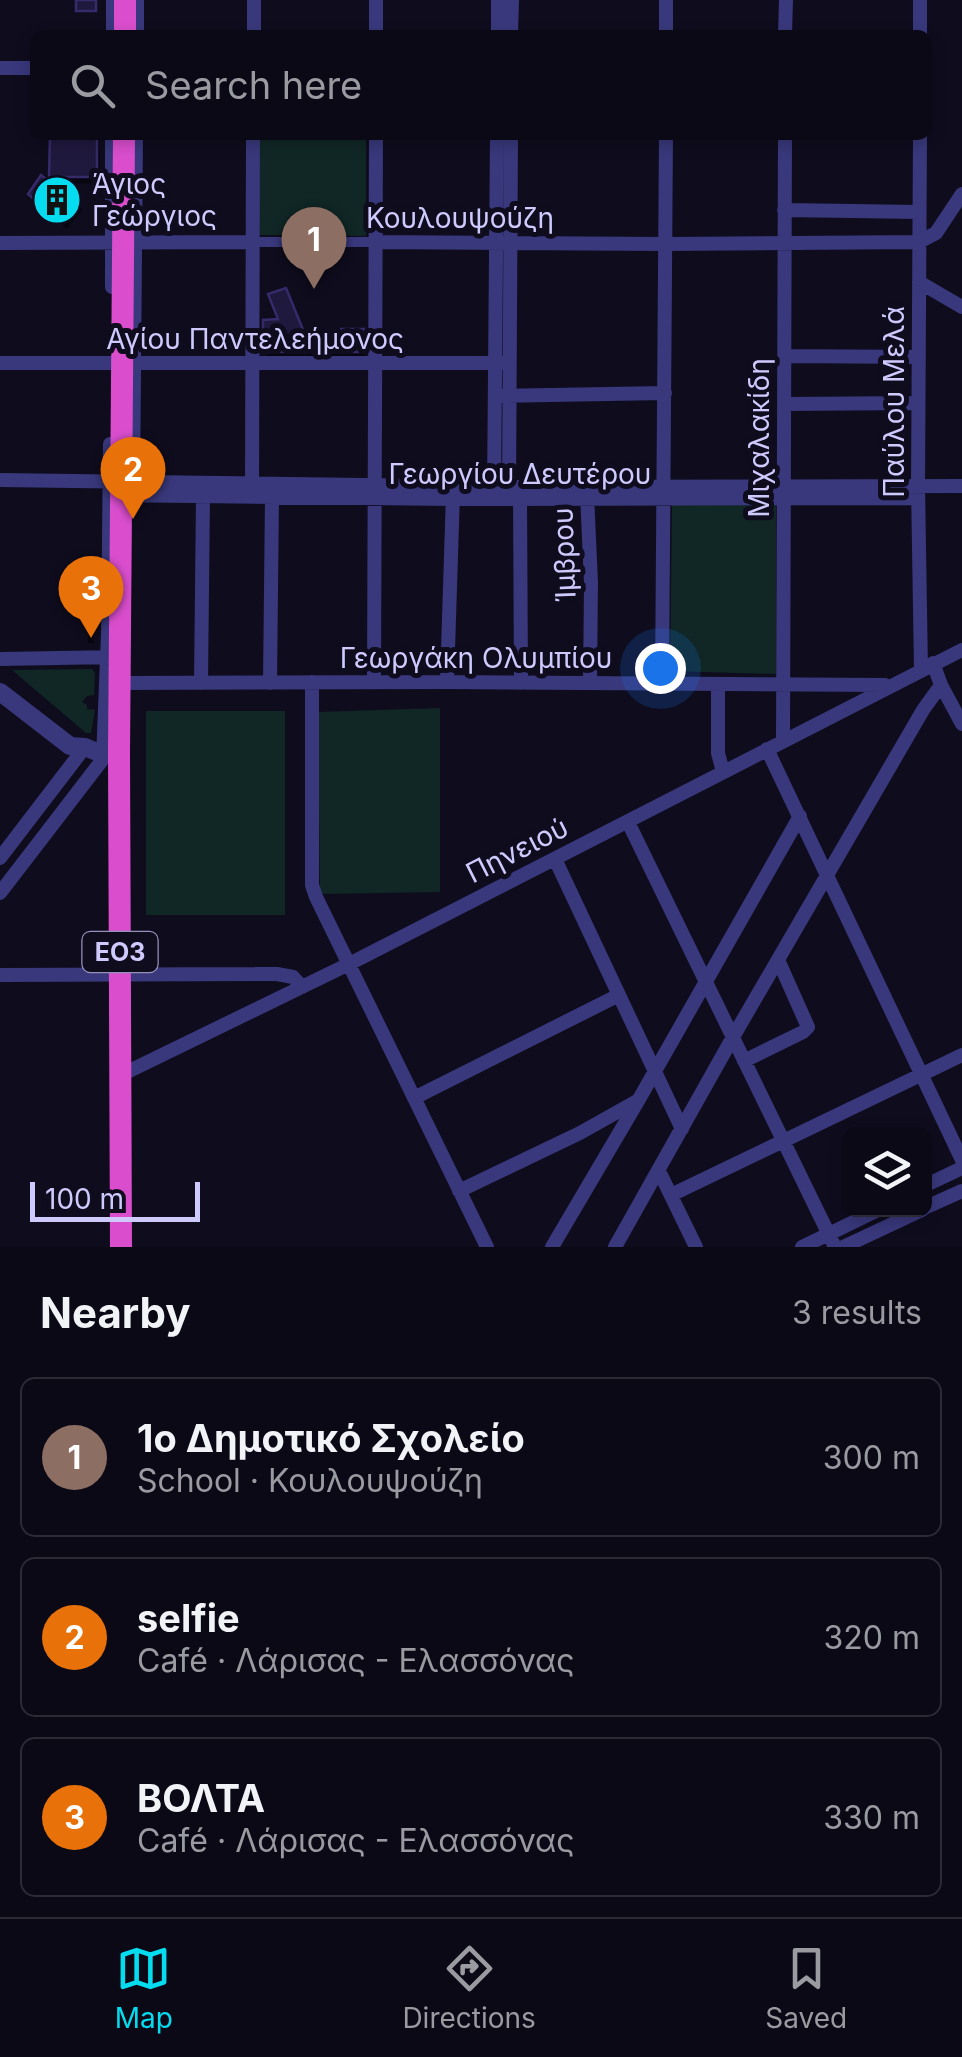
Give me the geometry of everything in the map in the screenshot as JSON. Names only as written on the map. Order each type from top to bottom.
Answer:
[{"type":"highway","points":[[125,0],[125,30]]},
{"type":"highway","name":"ΕΟ3","points":[[121,1247],[120,974],[112,753],[120,683],[114,658],[122,488],[124,242],[130,196],[124,140]]},
{"type":"street","points":[[113,0],[113,30]]},
{"type":"street","points":[[136,0],[136,30]]},
{"type":"street","points":[[254,0],[254,30]]},
{"type":"street","points":[[376,0],[376,30]]},
{"type":"street","points":[[498,0],[498,30]]},
{"type":"street","points":[[511,30],[512,0]]},
{"type":"street","points":[[666,0],[666,30]]},
{"type":"street","points":[[785,30],[786,0]]},
{"type":"street","points":[[920,0],[920,30]]},
{"type":"street","points":[[0,68],[30,68]]},
{"type":"street","points":[[113,140],[124,242]]},
{"type":"street","points":[[130,196],[136,140]]},
{"type":"street","points":[[252,490],[253,140]]},
{"type":"street","points":[[374,682],[376,140]]},
{"type":"street","points":[[497,140],[503,243]]},
{"type":"street","points":[[510,140],[503,243],[502,396],[520,683]]},
{"type":"street","points":[[662,684],[666,140]]},
{"type":"street","name":"Μιχαλακίδη","points":[[784,140],[784,740]]},
{"type":"street","name":"Παύλου Μελά","points":[[920,140],[918,492],[927,666]]},
{"type":"street","points":[[919,242],[936,233],[962,194]]},
{"type":"street","points":[[784,210],[919,212]]},
{"type":"street","name":"Κουλουψούζη","points":[[0,243],[919,242]]},
{"type":"street","points":[[919,282],[962,307]]},
{"type":"street","points":[[784,356],[918,358]]},
{"type":"street","name":"Αγίου Παντελεήμονος","points":[[0,363],[502,364]]},
{"type":"street","points":[[502,396],[665,394]]},
{"type":"street","points":[[784,404],[918,403]]},
{"type":"street","points":[[0,480],[122,488]]},
{"type":"street","name":"Γεωργίου Δευτέρου","points":[[122,488],[784,493],[918,492],[962,486]]},
{"type":"street","name":"Γεωργίου Δευτέρου","points":[[122,488],[202,496],[252,490],[272,496],[374,492]]},
{"type":"street","points":[[447,682],[453,492]]},
{"type":"street","name":"Ίμβρου","points":[[587,493],[590,683]]},
{"type":"street","points":[[201,683],[202,496]]},
{"type":"street","points":[[270,682],[272,496]]},
{"type":"street","name":"Πηνειού","points":[[121,1075],[349,964],[962,650]]},
{"type":"street","points":[[0,658],[114,658],[112,753],[0,893]]},
{"type":"street","points":[[927,666],[962,724]]},
{"type":"street","points":[[0,678],[78,737],[85,747]]},
{"type":"street","points":[[312,682],[312,885],[487,1247]]},
{"type":"street","name":"Γεωργάκη Ολυμπίου","points":[[120,683],[891,685]]},
{"type":"street","points":[[615,1247],[827,874],[941,684]]},
{"type":"street","points":[[718,685],[718,754],[723,772]]},
{"type":"street","points":[[0,692],[70,746],[112,753]]},
{"type":"street","points":[[0,858],[85,747]]},
{"type":"street","points":[[767,749],[962,1160]]},
{"type":"street","points":[[552,1247],[800,816]]},
{"type":"street","points":[[628,822],[831,1241]]},
{"type":"street","points":[[556,858],[682,1129]]},
{"type":"street","points":[[744,1061],[808,1027],[779,962]]},
{"type":"street","points":[[0,975],[286,974],[302,987]]},
{"type":"street","points":[[414,1098],[619,996]]},
{"type":"street","points":[[671,1196],[962,1054]]},
{"type":"street","points":[[460,1191],[638,1102]]},
{"type":"street","points":[[932,1182],[962,1168]]},
{"type":"street","points":[[659,1171],[696,1247]]},
{"type":"street","points":[[932,1205],[962,1190]]},
{"type":"street","points":[[802,1247],[831,1241],[867,1217]]},
{"type":"street","points":[[843,1247],[906,1217]]},
{"type":"green space","points":[[260,140],[366,140],[366,236],[259,235]]},
{"type":"green space","points":[[672,505],[776,505],[776,674],[670,671]]},
{"type":"green space","points":[[92,669],[94,695],[82,702],[87,709],[95,710],[91,733],[86,733],[12,670]]},
{"type":"green space","points":[[440,708],[440,892],[320,894],[318,712]]},
{"type":"green space","points":[[146,711],[285,711],[285,915],[146,915]]},
{"type":"building","points":[[76,0],[96,0],[96,11],[76,11]]},
{"type":"building","points":[[50,140],[97,140],[97,177],[49,177]]},
{"type":"building","name":"Άγιος Γεώργιος","points":[[41,175],[69,198],[72,195],[80,201],[62,223],[28,194]]},
{"type":"building","points":[[286,288],[306,337],[340,338],[341,329],[364,329],[364,352],[263,352],[263,320],[278,319],[268,294]]},
{"type":"place","name":"Άγιος Γεώργιος","points":[[57,200]]},
{"type":"place","name":"1o Δημοτικό Σχολείο","points":[[314,289]]},
{"type":"place","name":"selfie","points":[[133,519]]},
{"type":"place","name":"ΒΟΛΤΑ","points":[[91,638]]}]
